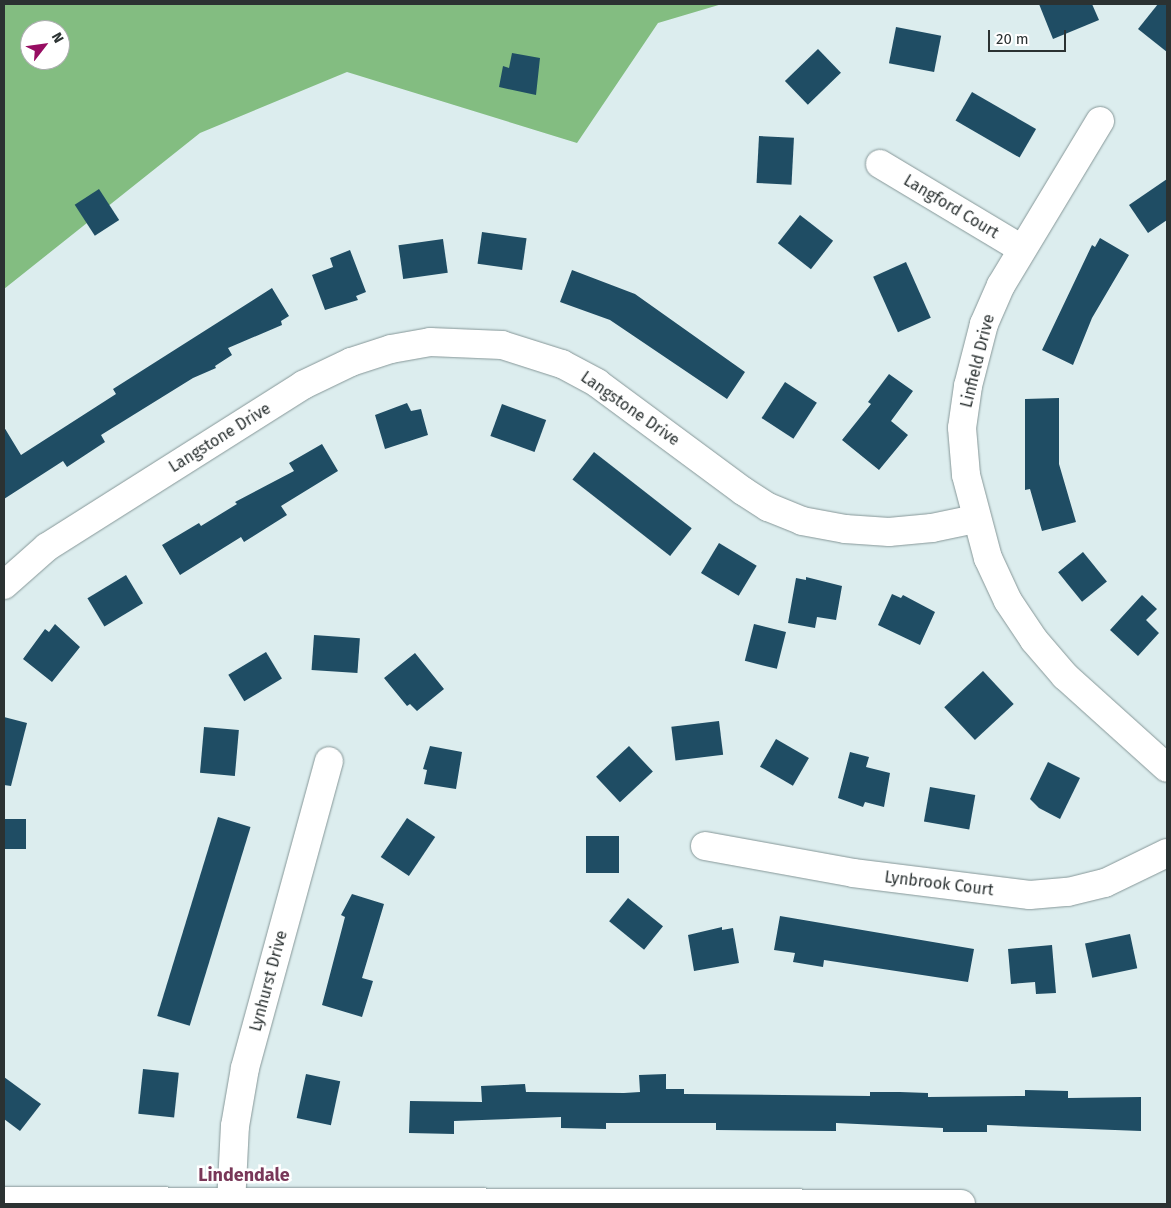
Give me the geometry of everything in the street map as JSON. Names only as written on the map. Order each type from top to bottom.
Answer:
[{"type":"street","name":"Linfield Drive","points":[[1100,121],[1001,285],[984,324],[968,386],[962,428],[966,475],[975,518],[988,558],[1008,601],[1034,640],[1065,676],[1167,768]]},
{"type":"street","name":"Langford Court","points":[[880,164],[1022,249]]},
{"type":"street","name":"Langstone Drive","points":[[4,585],[46,547],[303,385],[359,360],[391,349],[430,342],[502,345],[562,364],[597,383],[743,491],[768,507],[802,521],[844,529],[889,532],[932,528],[975,518]]},
{"type":"street","name":"Lynhurst Drive","points":[[231,1203],[235,1126],[245,1068],[329,761]]},
{"type":"street","name":"Lynbrook Court","points":[[705,846],[853,873],[1030,895],[1068,892],[1105,883],[1141,869],[1167,853]]},
{"type":"street","points":[[4,1201],[961,1204]]},
{"type":"green space","points":[[4,4],[722,4],[658,23],[577,143],[347,72],[200,133],[4,289]]},
{"type":"building","points":[[1039,4],[1092,4],[1099,20],[1053,39]]},
{"type":"building","points":[[1158,4],[1167,4],[1167,52],[1138,29]]},
{"type":"building","points":[[896,27],[941,36],[934,72],[889,63]]},
{"type":"building","points":[[818,49],[841,73],[808,105],[785,81]]},
{"type":"building","points":[[512,53],[540,58],[536,95],[499,87],[503,66],[509,68]]},
{"type":"building","points":[[972,92],[1036,129],[1020,158],[956,121]]},
{"type":"building","points":[[759,136],[794,138],[791,185],[757,183]]},
{"type":"building","points":[[1167,179],[1167,220],[1148,233],[1129,205]]},
{"type":"building","points":[[99,189],[119,220],[95,236],[75,205]]},
{"type":"building","points":[[800,215],[833,241],[811,269],[778,243]]},
{"type":"building","points":[[482,232],[527,238],[522,270],[478,264]]},
{"type":"building","points":[[1100,238],[1129,255],[1092,318],[1073,365],[1042,350],[1092,245],[1095,247]]},
{"type":"building","points":[[443,239],[448,273],[403,279],[398,245]]},
{"type":"building","points":[[350,250],[366,292],[356,296],[358,300],[325,310],[312,275],[333,267],[330,258]]},
{"type":"building","points":[[906,262],[931,318],[898,332],[873,277]]},
{"type":"building","points":[[572,270],[635,294],[745,372],[727,399],[610,320],[560,302]]},
{"type":"building","points":[[272,288],[289,316],[281,321],[282,325],[228,348],[232,355],[215,366],[216,368],[193,378],[101,435],[105,442],[67,467],[63,461],[4,499],[4,427],[21,455],[116,394],[113,389]]},
{"type":"building","points":[[889,374],[913,391],[891,421],[908,435],[879,470],[842,440],[871,404],[868,402]]},
{"type":"building","points":[[785,382],[817,403],[793,439],[762,418]]},
{"type":"building","points":[[1059,398],[1059,464],[1076,522],[1042,531],[1030,489],[1025,490],[1025,399]]},
{"type":"building","points":[[407,403],[411,411],[421,409],[428,435],[385,449],[375,415]]},
{"type":"building","points":[[502,404],[546,420],[535,452],[490,436]]},
{"type":"building","points":[[322,444],[338,471],[281,506],[287,515],[244,542],[241,537],[180,575],[162,545],[199,523],[201,526],[237,504],[235,502],[294,471],[289,463]]},
{"type":"building","points":[[594,452],[692,528],[670,556],[572,480]]},
{"type":"building","points":[[719,543],[757,566],[739,596],[701,573]]},
{"type":"building","points":[[1083,552],[1107,582],[1082,602],[1058,572]]},
{"type":"building","points":[[126,575],[143,603],[104,626],[87,598]]},
{"type":"building","points":[[806,577],[842,586],[836,620],[817,617],[815,628],[788,623],[796,578],[806,580]]},
{"type":"building","points":[[892,594],[901,598],[903,595],[935,612],[920,645],[878,625]]},
{"type":"building","points":[[1142,595],[1157,609],[1146,620],[1159,633],[1138,656],[1110,630]]},
{"type":"building","points":[[55,624],[80,647],[52,682],[23,659],[45,629],[49,632]]},
{"type":"building","points":[[754,624],[786,632],[777,669],[745,661]]},
{"type":"building","points":[[314,635],[360,638],[357,673],[312,670]]},
{"type":"building","points":[[266,652],[282,679],[244,701],[228,675]]},
{"type":"building","points":[[415,653],[444,689],[417,711],[410,704],[407,706],[384,678]]},
{"type":"building","points":[[983,671],[1014,704],[975,740],[944,707]]},
{"type":"building","points":[[4,717],[27,723],[11,786],[4,785]]},
{"type":"building","points":[[719,721],[723,755],[676,761],[671,727]]},
{"type":"building","points":[[204,727],[239,730],[235,776],[200,773]]},
{"type":"building","points":[[776,739],[809,758],[793,786],[760,767]]},
{"type":"building","points":[[430,746],[462,752],[456,789],[424,784],[427,770],[423,769]]},
{"type":"building","points":[[629,746],[653,772],[620,802],[596,777]]},
{"type":"building","points":[[850,752],[869,757],[866,767],[890,773],[884,807],[865,802],[863,807],[838,798]]},
{"type":"building","points":[[1048,762],[1080,778],[1060,819],[1039,808],[1030,799]]},
{"type":"building","points":[[930,787],[975,795],[969,829],[924,821]]},
{"type":"building","points":[[218,817],[251,827],[190,1026],[157,1016]]},
{"type":"building","points":[[407,818],[435,837],[409,876],[381,857]]},
{"type":"building","points":[[4,819],[26,819],[26,849],[4,849]]},
{"type":"building","points":[[586,836],[619,836],[619,873],[586,873]]},
{"type":"building","points":[[352,894],[384,904],[362,978],[373,981],[362,1017],[322,1005],[345,917],[341,915]]},
{"type":"building","points":[[628,898],[663,926],[644,950],[609,921]]},
{"type":"building","points":[[780,916],[974,949],[968,982],[824,960],[823,967],[793,962],[795,953],[774,950]]},
{"type":"building","points":[[722,927],[722,930],[733,928],[739,963],[694,971],[688,935]]},
{"type":"building","points":[[1130,934],[1137,968],[1092,978],[1085,944]]},
{"type":"building","points":[[1052,945],[1056,993],[1036,994],[1035,982],[1011,984],[1008,949]]},
{"type":"building","points":[[143,1069],[179,1073],[174,1118],[138,1114]]},
{"type":"building","points":[[306,1074],[340,1081],[331,1125],[297,1118]]},
{"type":"building","points":[[666,1074],[666,1089],[684,1089],[684,1094],[870,1096],[870,1092],[900,1092],[928,1093],[928,1097],[1025,1096],[1025,1090],[1068,1091],[1068,1098],[1141,1097],[1141,1131],[987,1125],[987,1132],[943,1132],[943,1128],[836,1123],[836,1131],[716,1130],[716,1123],[606,1123],[606,1129],[561,1128],[561,1117],[454,1121],[454,1134],[409,1133],[410,1101],[482,1102],[481,1086],[525,1084],[526,1092],[640,1092],[639,1075]]},
{"type":"building","points":[[4,1077],[41,1104],[20,1131],[4,1119]]},
{"type":"district","name":"Lindendale","points":[[244,1175]]}]
